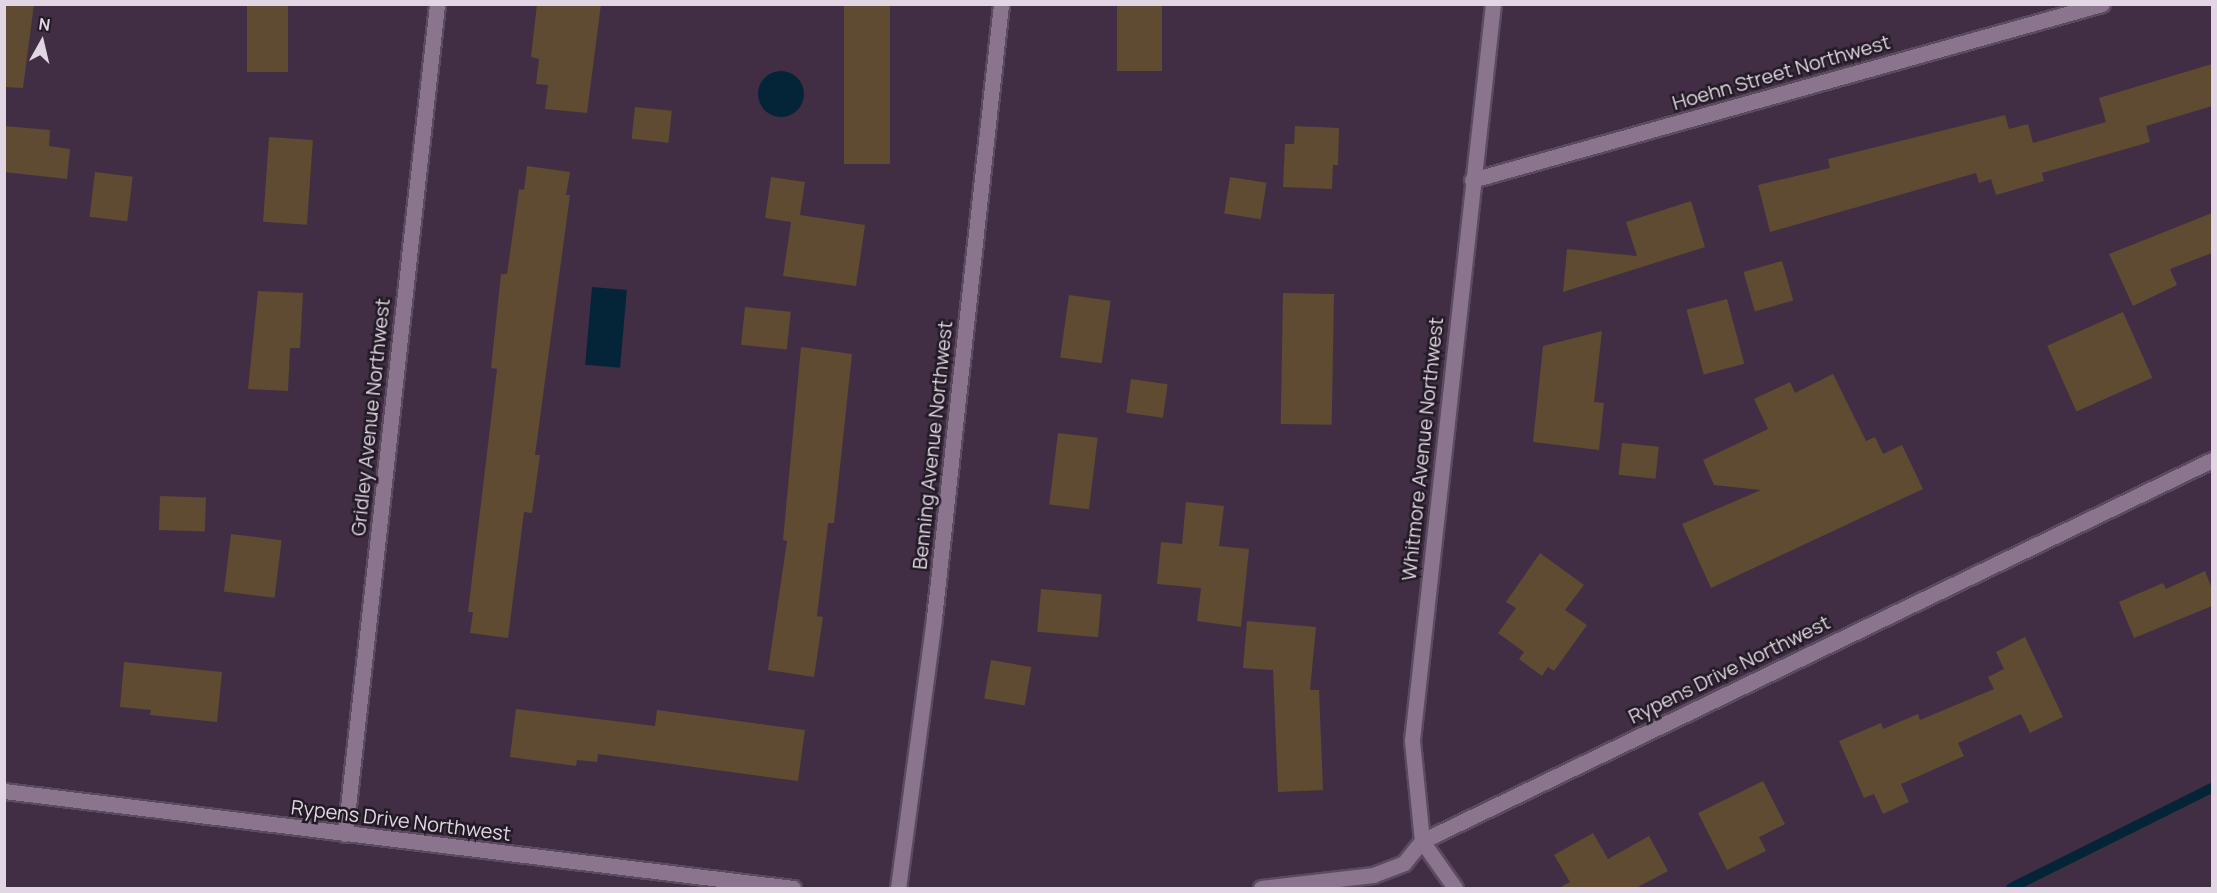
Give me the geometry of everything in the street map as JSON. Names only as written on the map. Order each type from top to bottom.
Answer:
[{"type":"street","name":"Gridley Avenue Northwest","points":[[345,834],[437,4]]},
{"type":"street","name":"Benning Avenue Northwest","points":[[898,888],[935,607],[1000,4]]},
{"type":"street","name":"Whitmore Avenue Northwest","points":[[1455,888],[1422,841],[1412,740],[1493,4]]},
{"type":"street","name":"Hoehn Street Northwest","points":[[1472,180],[2102,4]]},
{"type":"street","name":"Rypens Drive Northwest","points":[[1261,888],[1322,886],[1373,875],[1404,863],[1422,841],[2212,460]]},
{"type":"street","name":"Rypens Drive Northwest","points":[[4,791],[793,888]]},
{"type":"water","points":[[781,71],[790,72],[798,77],[803,85],[803,103],[798,111],[790,116],[781,117],[772,116],[764,111],[759,103],[758,94],[759,85],[764,77],[772,72]]},
{"type":"water","points":[[592,287],[627,290],[620,368],[585,365]]},
{"type":"building","points":[[4,4],[34,4],[23,88],[4,87]]},
{"type":"building","points":[[247,4],[288,4],[288,72],[247,72]]},
{"type":"building","points":[[537,4],[601,4],[587,113],[545,109],[548,85],[536,84],[539,59],[531,57]]},
{"type":"building","points":[[844,4],[890,4],[890,164],[844,164]]},
{"type":"building","points":[[1117,4],[1162,4],[1162,71],[1117,71]]},
{"type":"building","points":[[2212,64],[2212,106],[2146,126],[2150,142],[2042,173],[2044,181],[1996,195],[1991,179],[1979,183],[1976,173],[1770,232],[1758,185],[1830,168],[1828,159],[2005,115],[2009,129],[2028,124],[2033,143],[2106,122],[2099,98]]},
{"type":"building","points":[[635,107],[672,111],[668,143],[632,139]]},
{"type":"building","points":[[4,126],[50,130],[49,146],[70,149],[67,179],[4,172]]},
{"type":"building","points":[[1295,126],[1339,128],[1338,165],[1333,165],[1332,189],[1283,187],[1285,144],[1294,144]]},
{"type":"building","points":[[269,137],[313,140],[307,225],[263,222]]},
{"type":"building","points":[[527,166],[570,172],[566,195],[570,195],[535,455],[540,455],[532,513],[524,512],[508,638],[470,633],[473,612],[468,612],[497,369],[491,368],[501,274],[507,274],[519,189],[524,190]]},
{"type":"building","points":[[95,172],[133,177],[127,221],[90,217]]},
{"type":"building","points":[[771,177],[805,182],[800,215],[865,225],[856,286],[783,276],[791,222],[765,218]]},
{"type":"building","points":[[1230,177],[1267,183],[1261,219],[1224,214]]},
{"type":"building","points":[[1691,201],[1705,247],[1563,292],[1567,249],[1637,256],[1626,222]]},
{"type":"building","points":[[2212,213],[2212,253],[2170,269],[2177,285],[2133,306],[2109,254]]},
{"type":"building","points":[[1782,261],[1793,300],[1755,311],[1744,272]]},
{"type":"building","points":[[258,291],[303,293],[300,348],[290,348],[288,391],[248,389]]},
{"type":"building","points":[[1283,293],[1334,294],[1332,425],[1281,424]]},
{"type":"building","points":[[1069,295],[1111,301],[1102,363],[1060,357]]},
{"type":"building","points":[[1727,299],[1744,364],[1704,375],[1686,310]]},
{"type":"building","points":[[745,307],[791,312],[787,350],[741,345]]},
{"type":"building","points":[[2123,312],[2152,378],[2076,412],[2047,346]]},
{"type":"building","points":[[1602,331],[1594,402],[1604,403],[1599,450],[1533,442],[1543,346]]},
{"type":"building","points":[[801,347],[852,354],[834,523],[828,523],[817,616],[823,617],[814,677],[768,670],[787,541],[783,540]]},
{"type":"building","points":[[1833,374],[1866,441],[1875,437],[1883,454],[1902,445],[1923,489],[1711,588],[1682,524],[1761,490],[1714,485],[1703,460],[1768,429],[1754,399],[1790,382],[1795,393]]},
{"type":"building","points":[[1131,379],[1168,384],[1163,418],[1126,413]]},
{"type":"building","points":[[1058,433],[1098,438],[1089,509],[1049,504]]},
{"type":"building","points":[[1622,443],[1659,447],[1655,479],[1619,475]]},
{"type":"building","points":[[160,496],[206,498],[205,532],[159,530]]},
{"type":"building","points":[[1186,502],[1224,506],[1219,546],[1249,549],[1241,627],[1197,621],[1201,588],[1157,584],[1161,542],[1182,544]]},
{"type":"building","points":[[231,534],[282,540],[275,598],[224,592]]},
{"type":"building","points":[[1540,553],[1584,585],[1565,610],[1587,625],[1554,671],[1548,667],[1542,676],[1519,659],[1524,652],[1498,633],[1516,608],[1506,602]]},
{"type":"building","points":[[2205,571],[2212,589],[2212,606],[2134,638],[2119,602],[2163,583],[2166,589]]},
{"type":"building","points":[[1041,589],[1102,594],[1098,637],[1037,632]]},
{"type":"building","points":[[1247,621],[1316,627],[1310,690],[1319,690],[1323,790],[1278,792],[1273,670],[1243,668]]},
{"type":"building","points":[[2025,637],[2063,717],[2030,733],[2021,714],[1958,743],[1964,756],[1901,784],[1909,802],[1883,814],[1874,794],[1864,798],[1839,741],[1881,723],[1883,729],[1918,714],[1920,720],[1994,689],[1988,677],[2004,669],[1996,652]]},
{"type":"building","points":[[991,660],[1031,667],[1025,706],[984,698]]},
{"type":"building","points":[[124,662],[222,672],[217,722],[150,715],[151,710],[120,707]]},
{"type":"building","points":[[516,709],[655,726],[657,710],[805,730],[798,781],[598,754],[597,762],[577,760],[576,766],[510,757]]},
{"type":"building","points":[[1763,781],[1785,824],[1759,837],[1766,851],[1727,870],[1698,813]]},
{"type":"building","points":[[1593,833],[1608,859],[1649,836],[1668,871],[1636,888],[1559,888],[1570,882],[1554,855]]},
{"type":"waterway","points":[[2011,888],[2212,788]]}]
